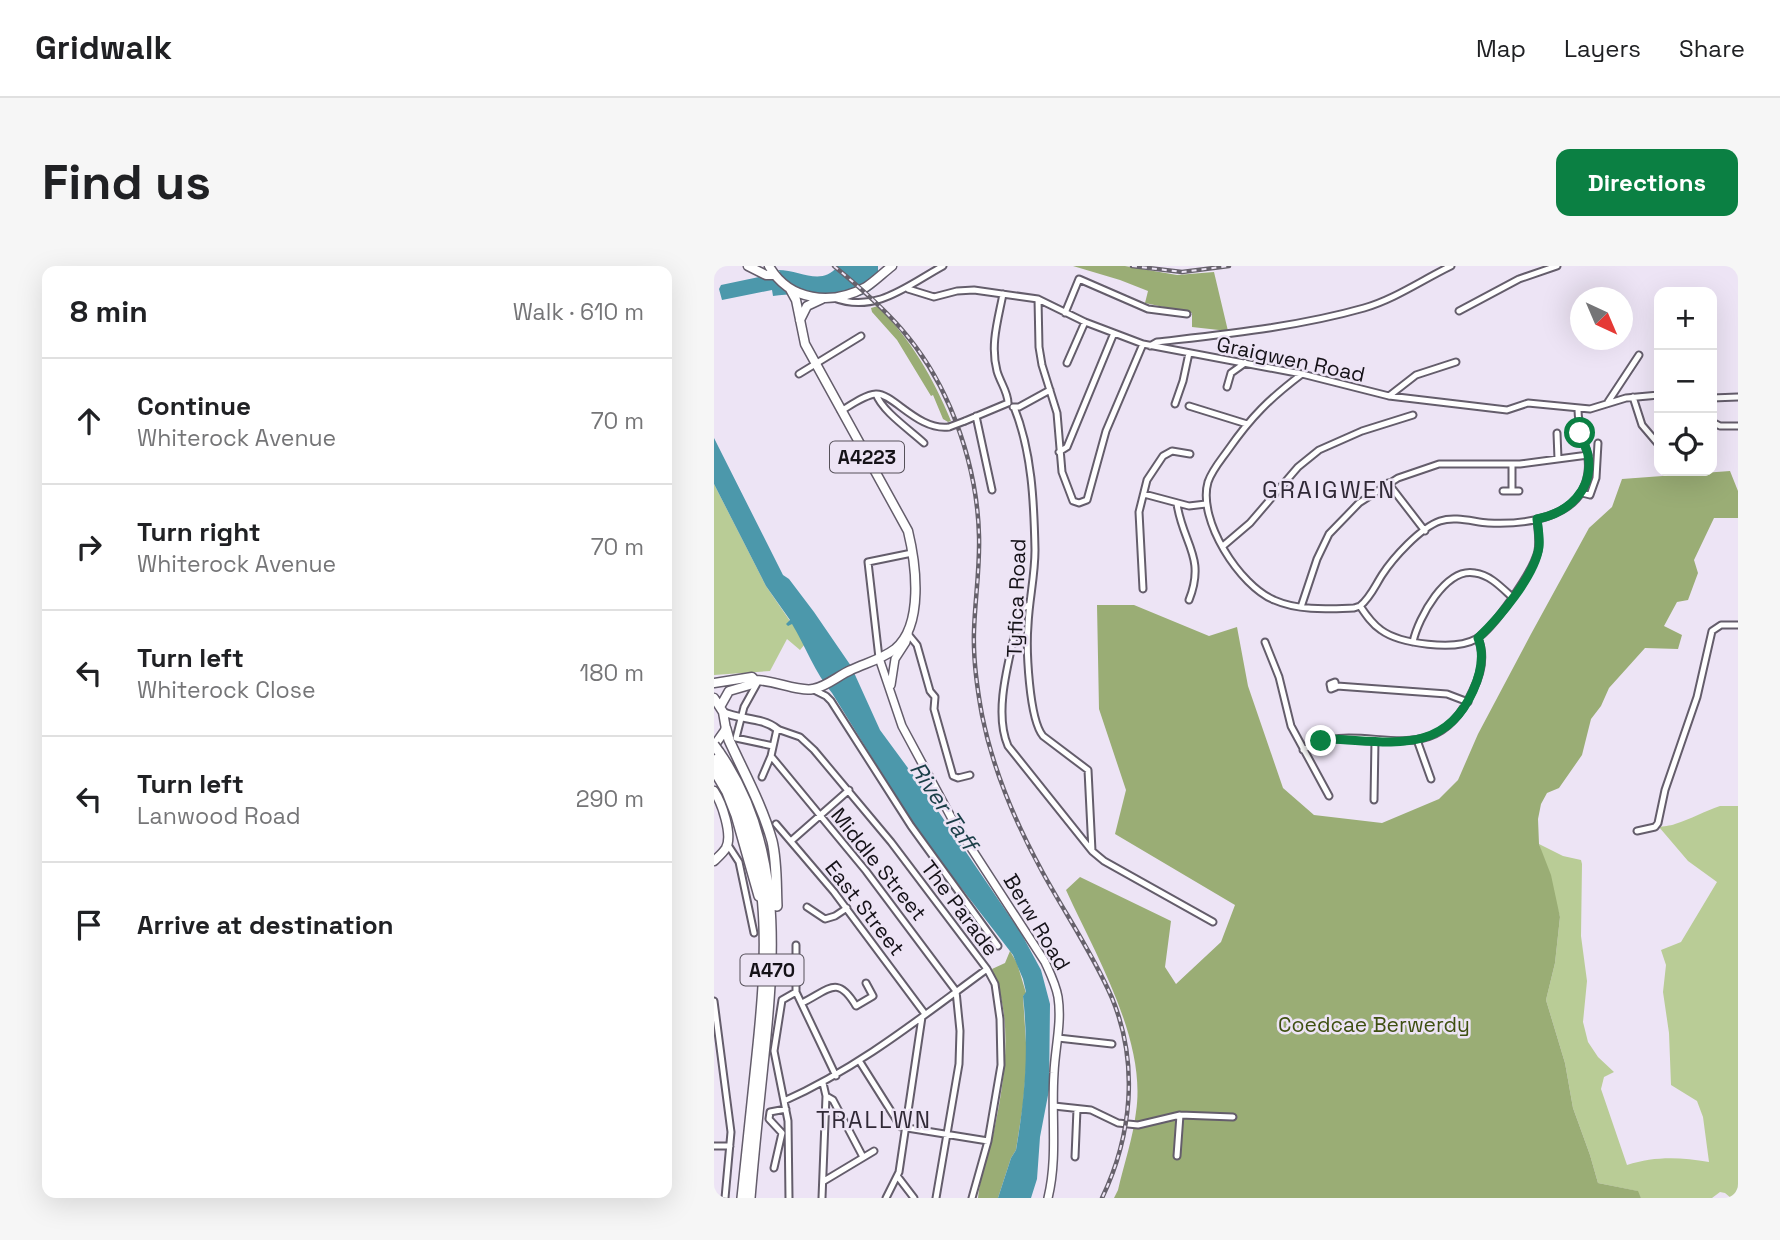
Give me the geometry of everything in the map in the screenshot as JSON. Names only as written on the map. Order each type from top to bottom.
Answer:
[{"type":"highway","points":[[726,729],[772,842],[778,925],[773,942]]},
{"type":"highway","name":"A470","points":[[715,750],[748,824],[765,907],[761,1022],[742,1198]]},
{"type":"highway","name":"A470","points":[[715,750],[744,795],[765,860],[773,942],[750,1198]]},
{"type":"highway","points":[[714,770],[736,815],[757,891],[765,907]]},
{"type":"main road","points":[[748,266],[766,275],[771,270],[791,291],[820,300],[836,299],[857,290],[891,266]]},
{"type":"main road","name":"A4223","points":[[791,291],[802,336],[908,531],[916,600],[908,634]]},
{"type":"main road","points":[[800,320],[805,309],[820,300]]},
{"type":"main road","points":[[714,683],[752,677],[814,689],[879,658],[897,647],[908,634]]},
{"type":"main road","points":[[890,687],[895,659],[908,634]]},
{"type":"main road","name":"Berw Road","points":[[879,658],[902,726],[951,817],[1045,962],[1058,997],[1052,1178],[1048,1198]]},
{"type":"main road","points":[[722,710],[729,691],[757,680]]},
{"type":"main road","points":[[714,698],[722,710],[726,729],[715,750]]},
{"type":"main road","points":[[714,792],[723,809],[728,845],[714,861]]},
{"type":"street","points":[[836,299],[866,304],[908,289],[943,266]]},
{"type":"street","points":[[1150,346],[1157,342],[1244,331],[1365,308],[1451,266]]},
{"type":"street","points":[[1459,311],[1519,279],[1557,266]]},
{"type":"street","points":[[923,278],[924,293]]},
{"type":"street","points":[[1065,313],[1079,279],[1149,309],[1187,314]]},
{"type":"street","name":"Graigwen Road","points":[[908,289],[934,297],[974,290],[1038,299],[1085,322],[1150,346],[1302,374],[1389,396],[1507,410],[1528,403],[1590,410],[1633,397],[1654,395]]},
{"type":"street","name":"Tyfica Road","points":[[1003,294],[993,341],[997,373],[1023,430],[1032,488],[1035,550],[1027,628],[1034,715],[1038,729],[1044,736],[1088,771],[1092,851]]},
{"type":"street","points":[[1038,299],[1039,347],[1056,413],[1062,472],[1073,501],[1079,503],[1087,500],[1107,431],[1143,344]]},
{"type":"street","points":[[1067,363],[1085,322]]},
{"type":"street","points":[[1059,452],[1066,447],[1114,333]]},
{"type":"street","points":[[799,374],[860,336]]},
{"type":"street","points":[[1175,404],[1188,353]]},
{"type":"street","points":[[1607,404],[1639,355]]},
{"type":"street","points":[[1389,396],[1416,375],[1456,362]]},
{"type":"street","points":[[1227,387],[1231,373],[1245,363]]},
{"type":"street","points":[[1302,374],[1268,400],[1247,424],[1210,477],[1206,507],[1223,546],[1246,580],[1261,594],[1278,602],[1301,607],[1328,609],[1360,606],[1388,566],[1425,531],[1446,520],[1491,523],[1537,519],[1561,511],[1582,492],[1588,474],[1588,455],[1578,426],[1578,410]]},
{"type":"street","points":[[841,411],[876,394],[928,424],[949,427],[1011,405],[1018,407],[1050,390]]},
{"type":"street","points":[[876,394],[878,401],[892,417],[903,423],[924,443]]},
{"type":"street","points":[[1633,397],[1642,425],[1654,438]]},
{"type":"street","points":[[1717,398],[1738,397]]},
{"type":"street","points":[[1189,406],[1247,424]]},
{"type":"street","points":[[1223,546],[1250,523],[1292,474],[1319,450],[1362,431],[1413,415]]},
{"type":"street","points":[[976,416],[992,490]]},
{"type":"street","points":[[1717,424],[1738,426]]},
{"type":"street","points":[[1557,433],[1558,459]]},
{"type":"street","points":[[1582,492],[1590,495],[1595,485],[1598,443]]},
{"type":"street","points":[[1143,589],[1139,512],[1147,480],[1163,456],[1172,451],[1190,454]]},
{"type":"street","points":[[1301,607],[1317,559],[1329,534],[1359,503],[1388,483],[1413,471],[1439,464],[1511,464],[1588,455]]},
{"type":"street","points":[[1511,464],[1512,491]]},
{"type":"street","points":[[1388,483],[1425,531]]},
{"type":"street","points":[[1503,491],[1519,491]]},
{"type":"street","points":[[1144,494],[1177,504],[1206,507]]},
{"type":"street","points":[[1177,504],[1179,517],[1195,558],[1196,574],[1189,600]]},
{"type":"street","points":[[1360,606],[1382,631],[1413,642],[1462,644],[1478,638],[1527,577],[1536,557],[1539,538],[1537,519]]},
{"type":"street","points":[[879,658],[868,562],[912,553]]},
{"type":"street","points":[[1413,642],[1416,628],[1426,608],[1460,575],[1473,572],[1488,577],[1513,597]]},
{"type":"street","points":[[1029,606],[1023,608],[1019,614],[1004,691],[1003,733],[1008,746],[1092,851],[1121,871],[1213,922]]},
{"type":"street","points":[[1637,831],[1655,827],[1658,823],[1665,790],[1697,697],[1712,631],[1721,625],[1738,625]]},
{"type":"street","points":[[908,634],[917,645],[930,691],[935,696],[933,709],[953,776],[958,778],[970,775]]},
{"type":"street","points":[[1303,750],[1330,739],[1417,740],[1447,727],[1468,702],[1481,665],[1478,638]]},
{"type":"street","points":[[1265,642],[1279,677],[1287,715],[1329,796]]},
{"type":"street","points":[[757,680],[738,719],[736,738],[773,746]]},
{"type":"street","points":[[1337,686],[1447,694],[1468,702]]},
{"type":"street","points":[[814,689],[831,701],[911,826],[998,946]]},
{"type":"street","points":[[722,710],[738,719],[749,718],[778,729],[772,758],[762,777]]},
{"type":"street","points":[[726,729],[738,719]]},
{"type":"street","name":"The Parade","points":[[778,729],[791,732],[807,743],[849,790],[891,841],[995,984],[1002,1056],[989,1141],[972,1198]]},
{"type":"street","points":[[1374,800],[1376,740]]},
{"type":"street","points":[[1417,740],[1431,779]]},
{"type":"street","name":"Middle Street","points":[[772,758],[866,871],[956,991]]},
{"type":"street","points":[[791,841],[849,790]]},
{"type":"street","name":"East Street","points":[[776,824],[847,908],[924,1015]]},
{"type":"street","points":[[728,845],[739,862],[754,933]]},
{"type":"street","points":[[807,908],[825,919],[847,908]]},
{"type":"street","points":[[793,994],[796,944]]},
{"type":"street","points":[[784,1101],[859,1062],[986,969]]},
{"type":"street","points":[[802,1003],[835,986],[848,992],[858,1009],[873,996],[866,984]]},
{"type":"street","points":[[936,1198],[960,1046],[956,991]]},
{"type":"street","points":[[793,994],[802,1003],[836,1076]]},
{"type":"street","points":[[789,1198],[790,1144],[774,1051],[782,1000],[793,994]]},
{"type":"street","points":[[714,1001],[731,1132],[725,1198]]},
{"type":"street","points":[[886,1198],[898,1177],[924,1015]]},
{"type":"street","points":[[1058,1038],[1112,1044]]},
{"type":"street","points":[[859,1062],[901,1127],[989,1141]]},
{"type":"street","points":[[822,1198],[825,1096],[823,1083]]},
{"type":"street","points":[[825,1096],[833,1100],[863,1157]]},
{"type":"street","points":[[1054,1107],[1091,1110],[1118,1123],[1138,1125],[1180,1115],[1233,1116]]},
{"type":"street","points":[[774,1168],[782,1133],[769,1119],[770,1112],[786,1109]]},
{"type":"street","points":[[1075,1157],[1077,1109]]},
{"type":"street","points":[[1177,1156],[1180,1115]]},
{"type":"street","points":[[714,1146],[730,1146]]},
{"type":"street","points":[[824,1181],[874,1151]]},
{"type":"street","points":[[898,1177],[914,1198]]},
{"type":"green space","points":[[1073,266],[1125,266],[1177,275],[1214,272],[1228,331],[1192,327],[1192,313],[1145,303],[1148,291]]},
{"type":"green space","points":[[878,306],[901,332],[920,360],[951,421],[943,419],[933,395],[931,396],[897,340],[872,312],[871,308]]},
{"type":"green space","name":"Coedcae Berwerdy","points":[[1730,471],[1738,491],[1738,518],[1714,518],[1694,560],[1698,573],[1688,600],[1677,602],[1664,626],[1682,635],[1678,649],[1645,648],[1609,688],[1601,706],[1591,719],[1582,755],[1559,788],[1547,793],[1538,819],[1539,844],[1551,875],[1560,917],[1555,963],[1546,1000],[1565,1063],[1573,1108],[1598,1183],[1638,1191],[1641,1198],[1114,1198],[1136,1112],[1134,1056],[1116,998],[1066,890],[1080,877],[1171,921],[1165,967],[1176,984],[1221,942],[1235,905],[1115,834],[1126,790],[1099,709],[1097,605],[1134,605],[1209,636],[1237,627],[1248,686],[1283,788],[1314,815],[1382,823],[1439,799],[1458,780],[1478,734],[1531,634],[1589,528],[1612,507],[1622,479],[1717,476],[1717,472]]},
{"type":"green space","points":[[714,484],[766,586],[790,621],[787,624],[792,623],[805,644],[800,650],[787,639],[770,671],[714,675]]},
{"type":"green space","points":[[1720,806],[1738,806],[1738,1198],[1731,1198],[1720,1192],[1712,1198],[1641,1198],[1637,1191],[1598,1183],[1573,1108],[1565,1063],[1546,1000],[1555,963],[1560,917],[1539,844],[1563,856],[1581,860],[1581,936],[1587,981],[1583,1022],[1588,1042],[1598,1057],[1614,1072],[1604,1077],[1601,1089],[1627,1165],[1668,1158],[1709,1162],[1703,1117],[1697,1101],[1671,1085],[1669,1033],[1663,992],[1666,965],[1661,950],[1681,942],[1717,882],[1688,861],[1659,827],[1681,822]]},
{"type":"green space","points":[[1010,951],[1017,963],[1026,993],[1023,996],[1027,1058],[1023,1105],[1016,1150],[998,1198],[978,1198],[996,1119],[1005,1054],[1003,1010],[992,969],[1005,963]]},
{"type":"water","points":[[838,266],[878,266],[878,284],[860,296],[850,298],[796,294],[773,296],[772,290],[722,300],[719,289],[721,285],[762,278],[780,272],[778,270],[818,276],[831,272]]},
{"type":"water","points":[[714,438],[783,575],[814,612],[851,666],[880,730],[1021,933],[1041,970],[1050,1004],[1049,1090],[1040,1137],[1037,1179],[1031,1198],[998,1198],[1016,1150],[1025,1073],[1023,996],[1026,992],[1013,955],[918,832],[821,677],[792,624],[786,624],[790,620],[766,586],[714,484]]},
{"type":"railway","points":[[834,266],[886,313],[928,364],[950,407],[966,454],[978,520],[979,560],[974,652],[978,694],[987,736],[1006,796],[1024,835],[1112,998],[1126,1048],[1129,1073],[1125,1125],[1120,1150],[1102,1198]]},
{"type":"railway","points":[[1132,266],[1182,272],[1229,266]]},
{"type":"district","name":"GRAIGWEN","points":[[1329,489]]},
{"type":"district","name":"TRALLWN","points":[[874,1120]]},
{"type":"route","points":[[1321,741],[1417,740],[1447,727],[1463,711],[1479,675],[1482,656],[1478,638],[1513,597],[1532,568],[1539,548],[1537,519],[1561,511],[1576,499],[1584,488],[1589,464],[1580,433]]},
{"type":"water label","name":"River Taff","points":[[944,806]]}]
